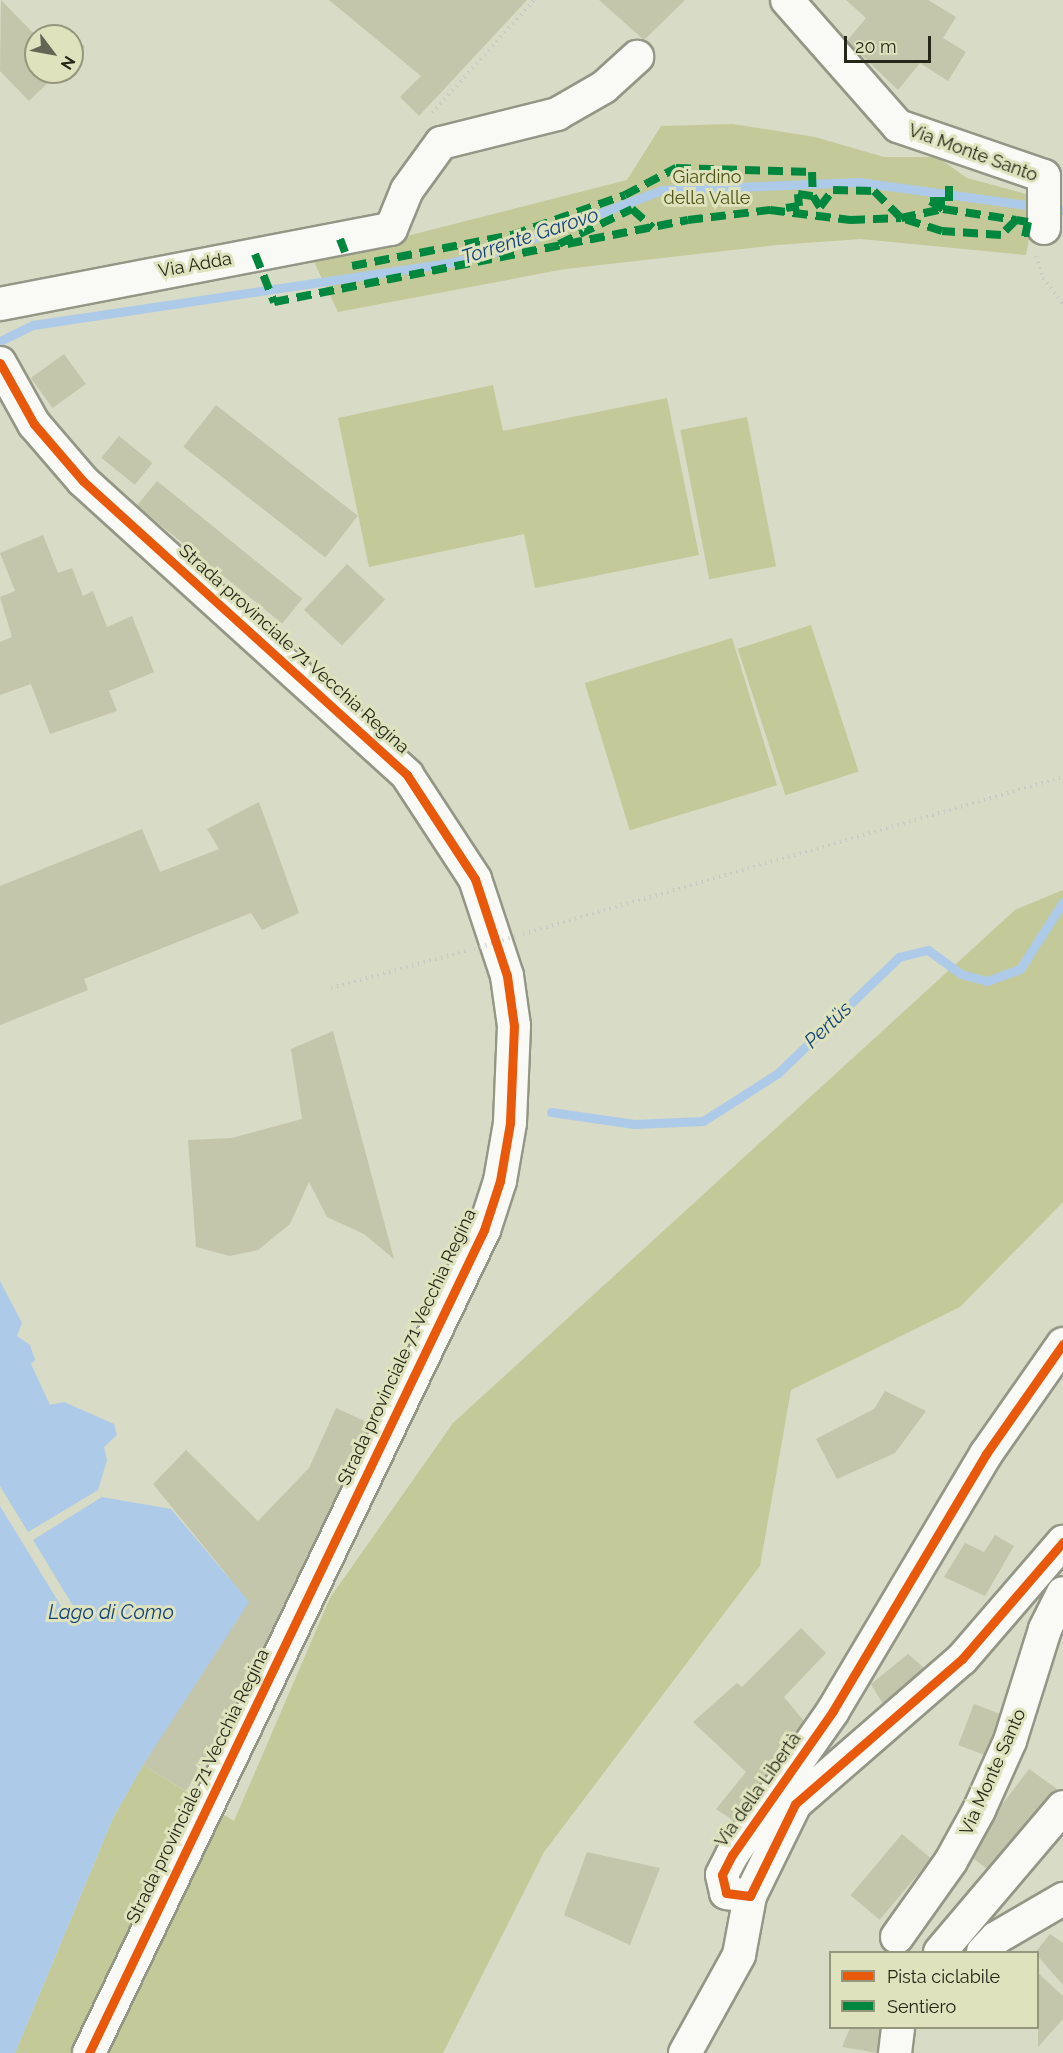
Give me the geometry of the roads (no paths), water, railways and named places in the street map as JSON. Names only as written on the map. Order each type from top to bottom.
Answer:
[{"type":"street","name":"Via Monte Santo","points":[[787,0],[898,126],[1044,176],[1044,228]]},
{"type":"street","name":"Via Adda","points":[[0,304],[391,229],[407,190],[441,143],[557,114],[604,87],[636,57]]},
{"type":"street","name":"Strada provinciale 71 Vecchia Regina","points":[[0,363],[34,424],[83,481],[407,776],[475,879],[507,976],[514,1026],[510,1124],[500,1180],[484,1230],[89,2053]]},
{"type":"street","name":"Via della Libertà","points":[[1063,1344],[986,1454],[833,1711],[732,1855],[722,1875],[726,1893],[750,1896],[795,1804],[962,1659],[1063,1542]]},
{"type":"street","name":"Via Monte Santo","points":[[897,1937],[951,1861],[979,1810],[1010,1741],[1045,1629],[1063,1593]]},
{"type":"street","points":[[942,1951],[1063,1807]]},
{"type":"street","points":[[685,2053],[739,1955],[750,1896]]},
{"type":"street","points":[[985,1951],[996,1938],[1063,1899]]},
{"type":"street","points":[[895,2053],[898,2029]]},
{"type":"water","name":"Lago di Como","points":[[0,1281],[22,1323],[17,1336],[30,1345],[35,1360],[31,1364],[50,1405],[64,1402],[114,1424],[117,1435],[104,1447],[107,1460],[98,1490],[102,1497],[171,1509],[229,1578],[262,1543],[283,1566],[143,1765],[113,1818],[15,2053],[0,2053]]},
{"type":"waterway","name":"Torrente Garovo","points":[[0,341],[33,325],[453,262],[499,251],[662,190],[859,182],[1063,210]]},
{"type":"waterway","name":"Pertüs","points":[[551,1112],[634,1124],[703,1121],[778,1073],[899,957],[928,950],[961,974],[987,981],[1020,969],[1063,902]]},
{"type":"park label","name":"Giardino della Valle","points":[[707,188]]}]
